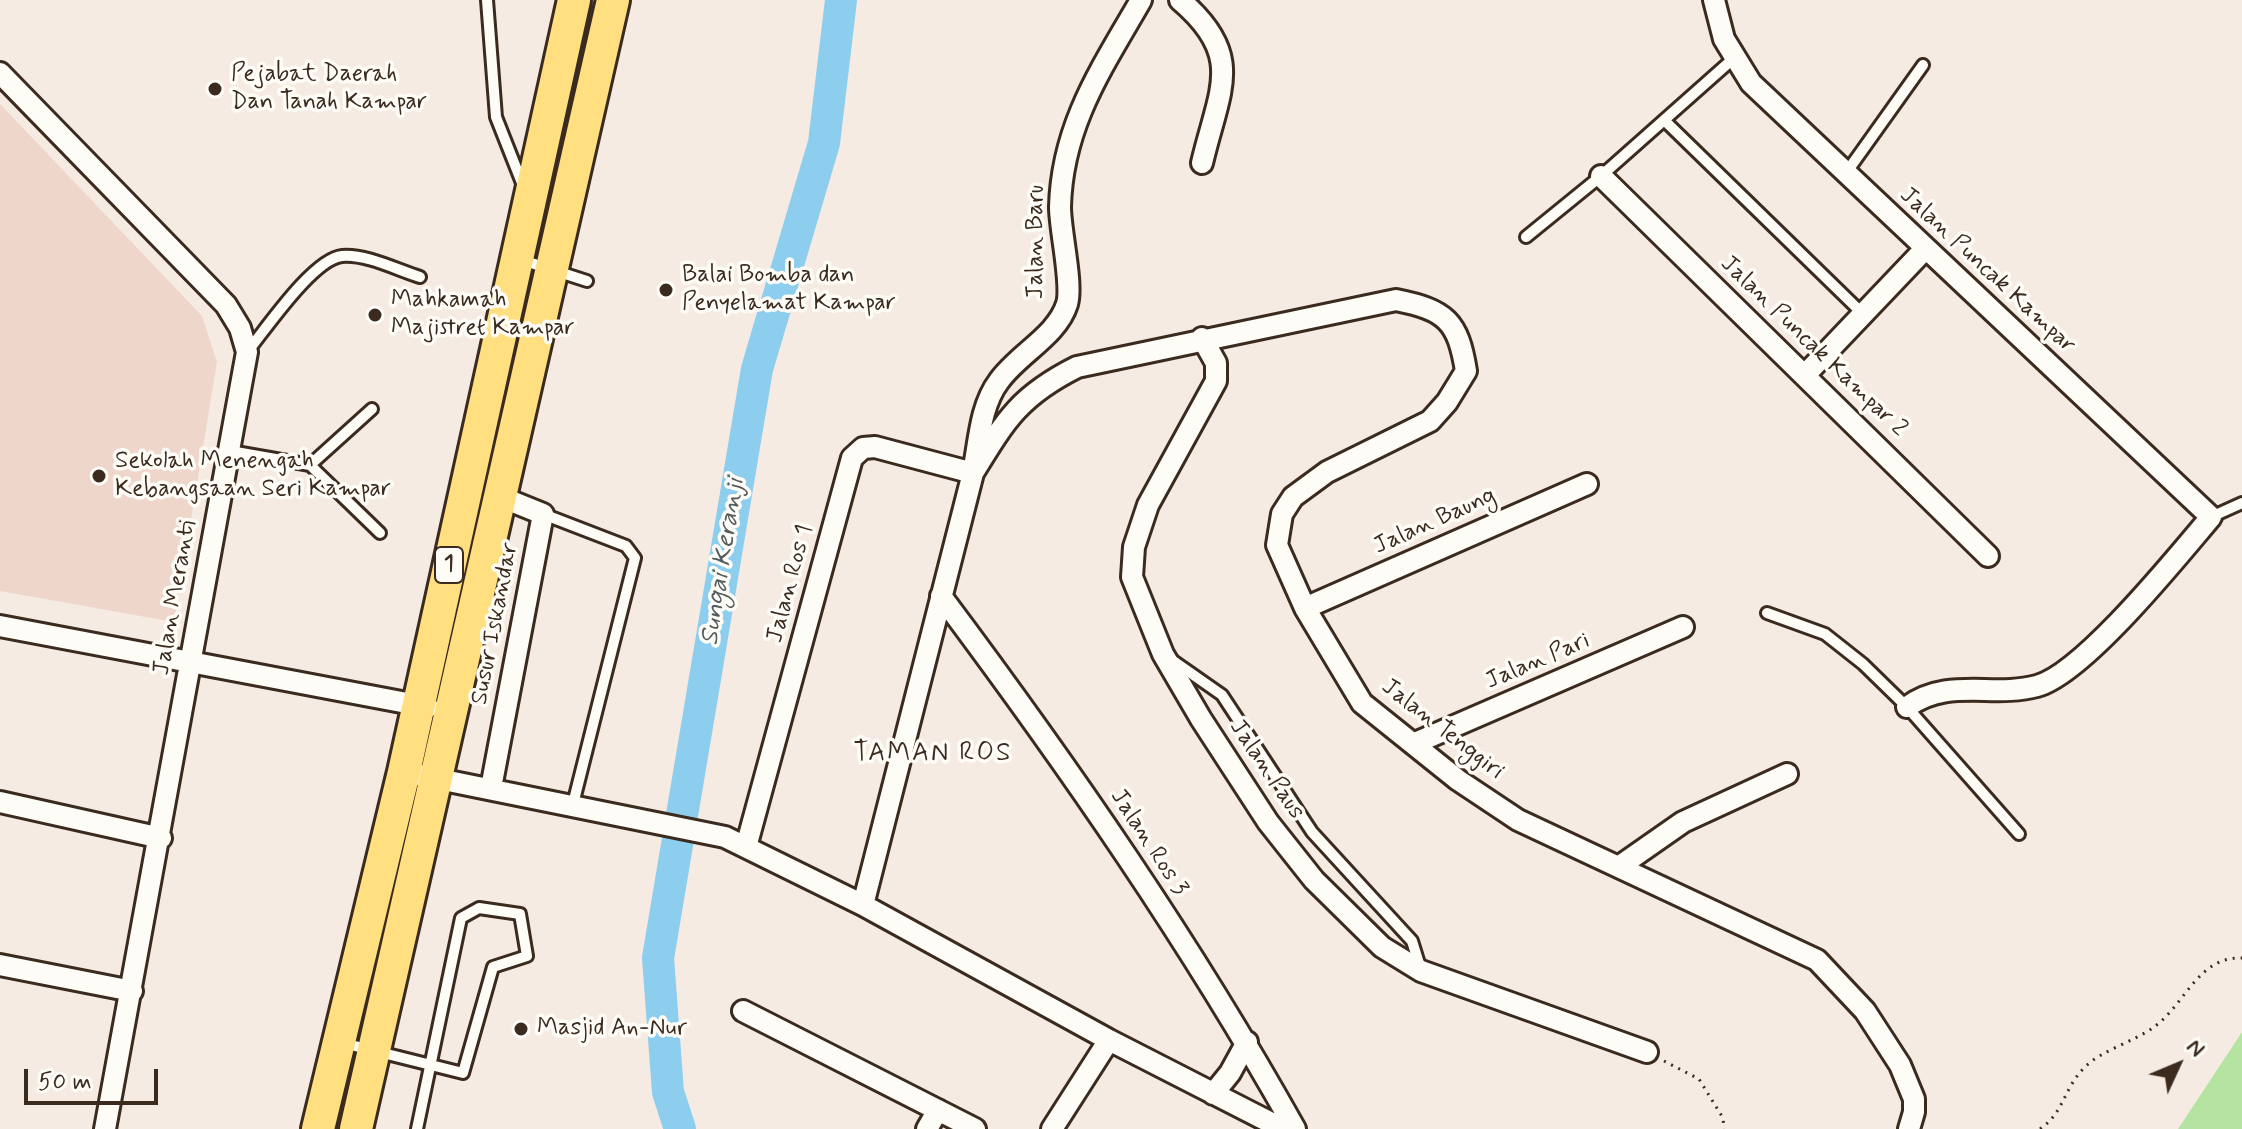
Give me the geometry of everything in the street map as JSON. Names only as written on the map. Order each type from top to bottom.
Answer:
[{"type":"highway","name":"1","points":[[318,1129],[342,1042],[404,772],[574,0]]},
{"type":"highway","name":"1","points":[[356,1129],[613,0]]},
{"type":"street","name":"Jalan Baru","points":[[973,473],[988,400],[999,380],[1052,328],[1067,303],[1060,207],[1065,164],[1078,110],[1141,0]]},
{"type":"street","points":[[1180,0],[1206,21],[1218,41],[1224,68],[1202,163]]},
{"type":"street","name":"Jalan Puncak Kampar","points":[[1714,0],[1724,39],[1751,83],[1924,250],[2211,517]]},
{"type":"street","points":[[0,73],[226,305],[240,328],[247,352]]},
{"type":"street","name":"Jalan Puncak Kampar 2","points":[[1601,176],[1988,556]]},
{"type":"street","points":[[1805,375],[1924,250]]},
{"type":"street","name":"Jalan Tenggiri","points":[[973,473],[1010,413],[1052,379],[1077,367],[1202,338],[1396,300],[1429,307],[1446,318],[1460,336],[1466,371],[1447,402],[1430,421],[1327,472],[1293,497],[1282,514],[1277,545],[1305,608],[1362,703],[1458,780],[1518,820],[1794,946],[1817,960],[1865,1011],[1906,1076],[1914,1099],[1909,1129]]},
{"type":"street","name":"Jalan Paus","points":[[1202,338],[1216,363],[1216,381],[1187,439],[1148,505],[1134,547],[1132,577],[1163,654],[1268,822],[1314,880],[1363,931],[1421,971],[1647,1052]]},
{"type":"street","name":"Jalan Meranti","points":[[105,1129],[161,838],[247,352]]},
{"type":"street","name":"Jalan Ros 1","points":[[746,847],[852,458],[863,448],[875,447],[973,473]]},
{"type":"street","points":[[863,905],[973,473]]},
{"type":"street","name":"Jalan Baung","points":[[1305,608],[1587,484]]},
{"type":"street","points":[[501,497],[543,514]]},
{"type":"street","name":"Susur Iskandar","points":[[491,788],[543,514]]},
{"type":"street","points":[[1907,707],[1941,690],[2023,688],[2061,675],[2168,568],[2211,517]]},
{"type":"street","name":"Jalan Ros 3","points":[[941,596],[1053,745],[1247,1042],[1295,1129]]},
{"type":"street","points":[[0,626],[452,713]]},
{"type":"street","name":"Jalan Pari","points":[[1413,744],[1683,627]]},
{"type":"street","points":[[404,772],[725,837],[863,905],[1109,1040],[1283,1129]]},
{"type":"street","points":[[1620,866],[1683,822],[1787,774]]},
{"type":"street","points":[[0,802],[161,838]]},
{"type":"street","points":[[0,965],[132,991]]},
{"type":"street","points":[[743,1011],[975,1129]]},
{"type":"street","points":[[1052,1129],[1109,1040]]},
{"type":"street","points":[[1213,1094],[1230,1073],[1247,1042]]},
{"type":"street","points":[[927,1129],[938,1110]]},
{"type":"lane","points":[[487,0],[496,117],[528,200]]},
{"type":"lane","points":[[1526,237],[1601,176],[1734,58]]},
{"type":"lane","points":[[1846,173],[1923,65]]},
{"type":"lane","points":[[1664,120],[1863,314]]},
{"type":"lane","points":[[247,352],[304,284],[339,256],[357,256],[420,277]]},
{"type":"lane","points":[[516,258],[587,281]]},
{"type":"lane","points":[[310,465],[372,409]]},
{"type":"lane","points":[[230,451],[310,465],[380,533]]},
{"type":"lane","points":[[2211,517],[2242,503]]},
{"type":"lane","points":[[543,514],[626,546],[635,558],[573,804]]},
{"type":"lane","points":[[1767,613],[1825,634],[1907,707],[2019,834]]},
{"type":"lane","points":[[1163,654],[1222,695],[1312,832],[1412,941],[1421,971]]},
{"type":"lane","points":[[342,1042],[430,1066],[463,1073],[493,967],[527,956],[520,914],[479,908],[461,918],[430,1066],[417,1129]]},
{"type":"path","points":[[2040,1129],[2056,1118],[2067,1088],[2088,1064],[2158,1024],[2200,974],[2227,957],[2242,958]]},
{"type":"path","points":[[1647,1052],[1699,1079],[1723,1118],[1724,1129]]},
{"type":"shaded area","name":"Sekolah Menengah Kebangsaan Seri Kampar","points":[[0,104],[202,316],[217,362],[174,622],[0,591]]},
{"type":"green space","points":[[2242,1032],[2242,1129],[2178,1129]]},
{"type":"waterway","name":"Sungai Keranji","points":[[680,1129],[668,1092],[658,958],[757,369],[824,143],[841,0]]},
{"type":"place","name":"Pejabat Daerah Dan Tanah Kampar","points":[[215,89]]},
{"type":"place","name":"Balai Bomba dan Penyelamat Kampar","points":[[666,290]]},
{"type":"place","name":"Mahkamah Majistret Kampar","points":[[375,315]]},
{"type":"place","name":"Sekolah Menengah Kebangsaan Seri Kampar","points":[[99,476]]},
{"type":"place","name":"Masjid An-Nur","points":[[521,1029]]},
{"type":"district","name":"TAMAN ROS","points":[[933,755]]}]
